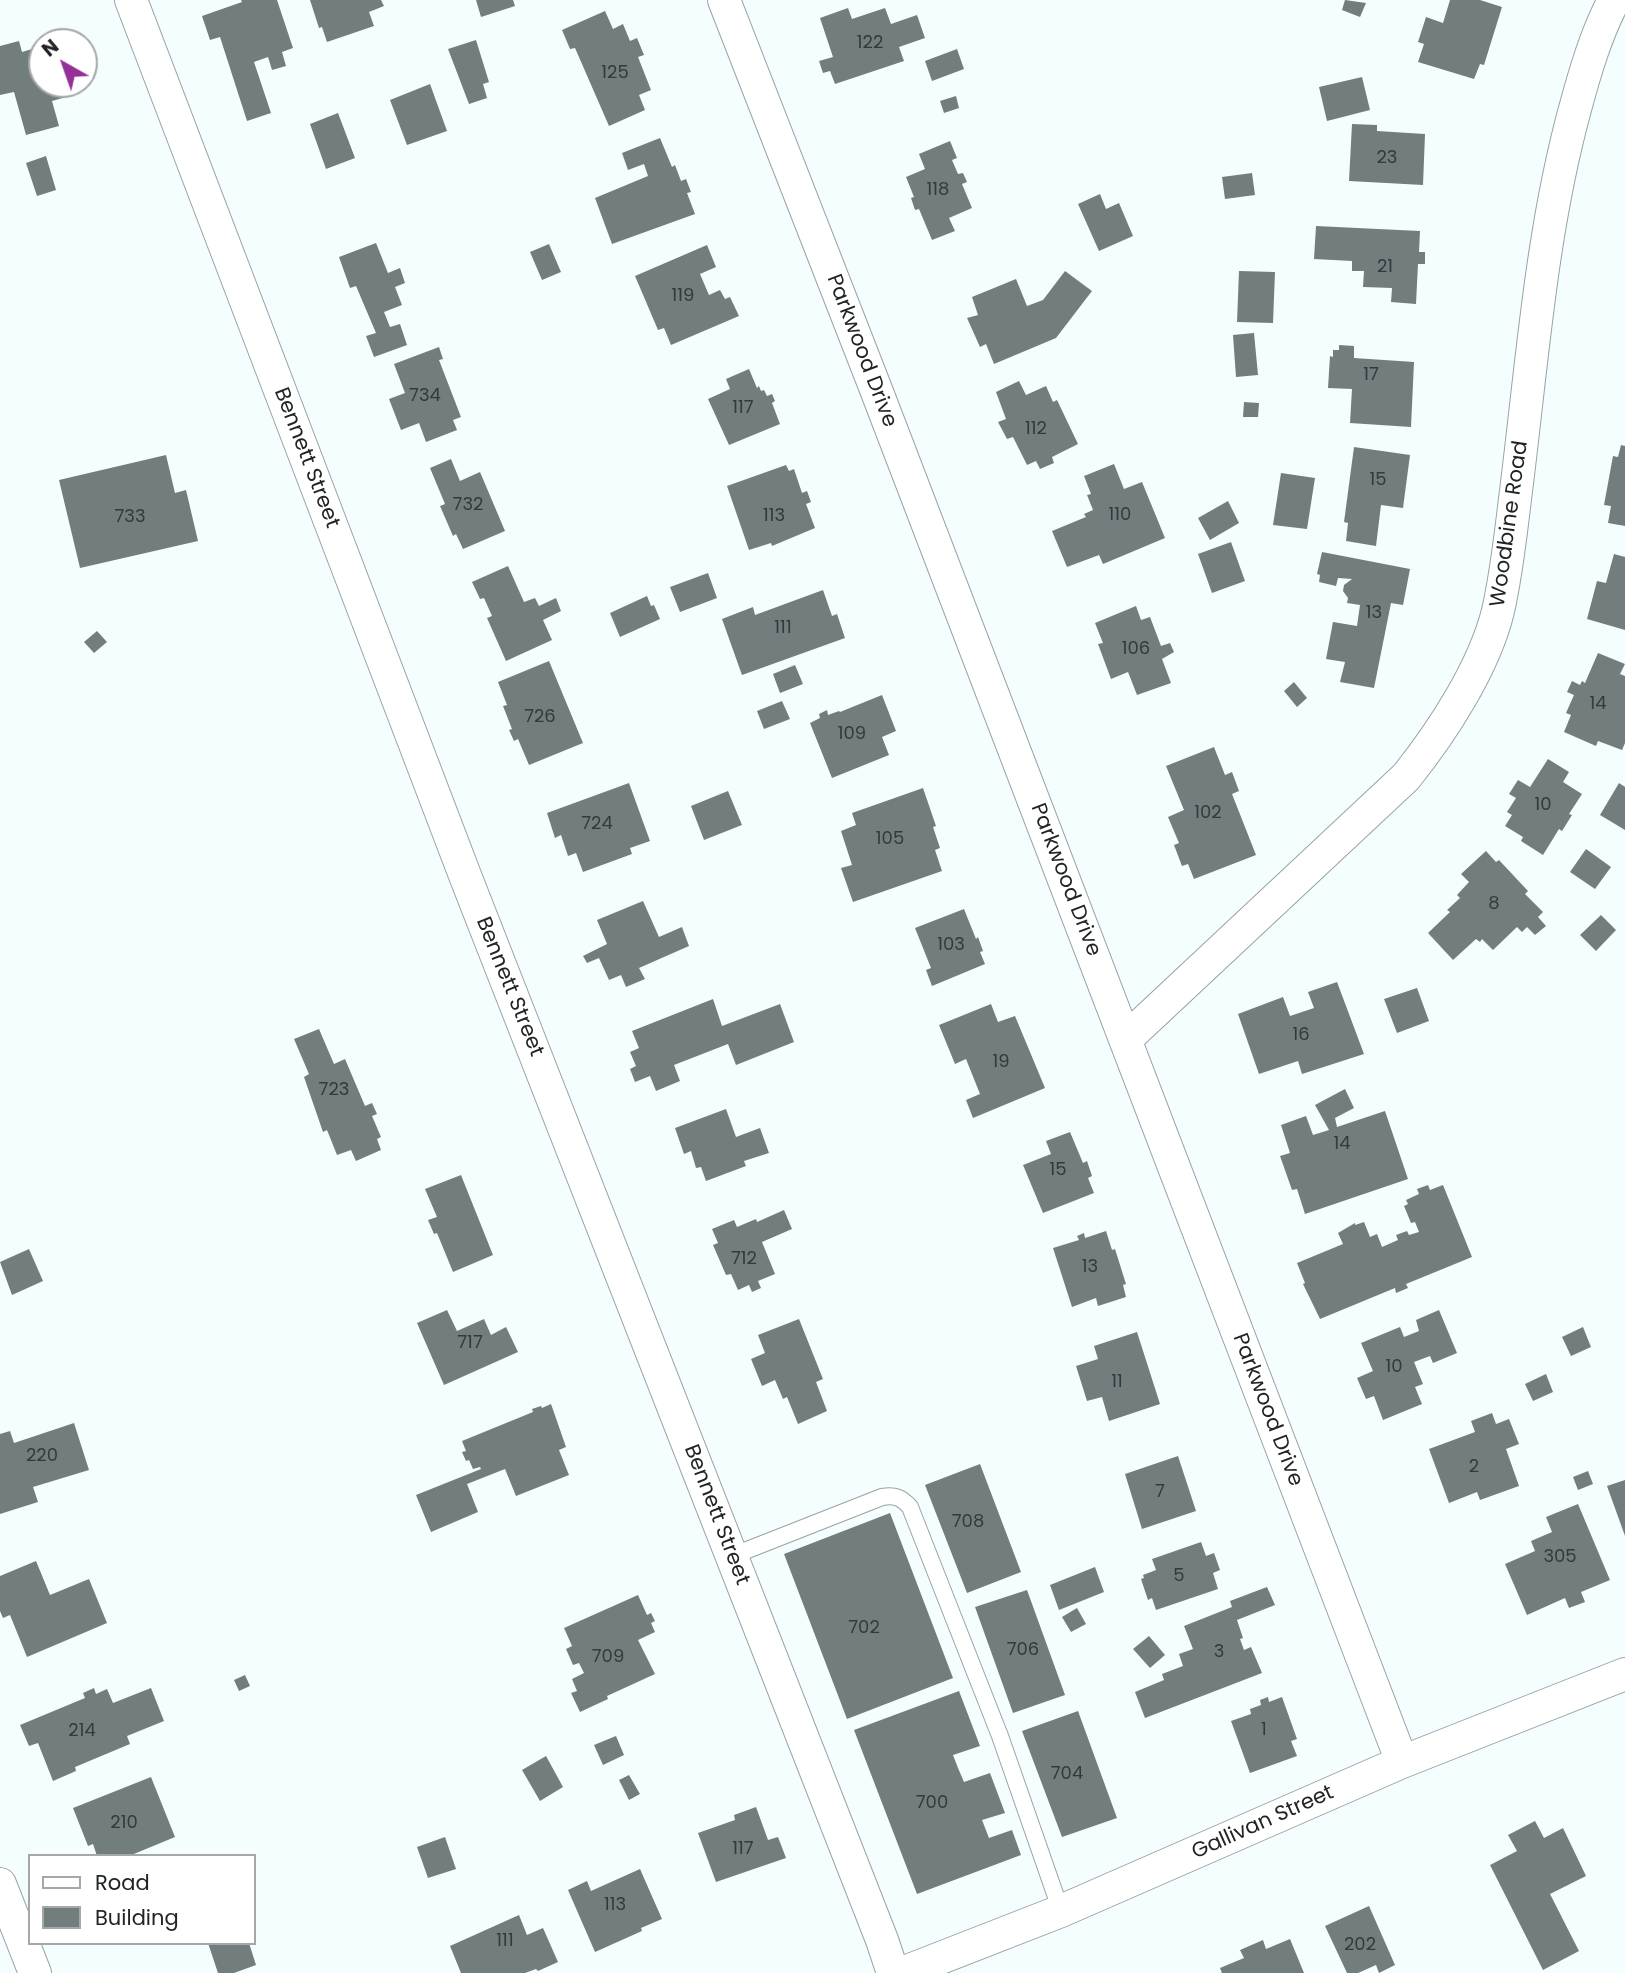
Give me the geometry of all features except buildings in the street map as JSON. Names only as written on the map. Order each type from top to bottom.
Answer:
[{"type":"street","name":"Bennett Street","points":[[131,0],[466,878],[892,1973]]},
{"type":"street","name":"Parkwood Drive","points":[[724,0],[1402,1762]]},
{"type":"street","name":"Woodbine Road","points":[[1126,1039],[1406,777],[1435,741],[1479,661],[1498,613],[1507,560],[1548,238],[1562,158],[1583,79],[1605,17],[1614,0]]},
{"type":"street","name":"Gallivan Street","points":[[902,1973],[1061,1911],[1402,1762],[1625,1674]]},
{"type":"street","points":[[0,1884],[35,1973]]},
{"type":"lane","points":[[732,1556],[883,1497],[903,1499],[910,1507],[1000,1736],[1061,1911]]}]
